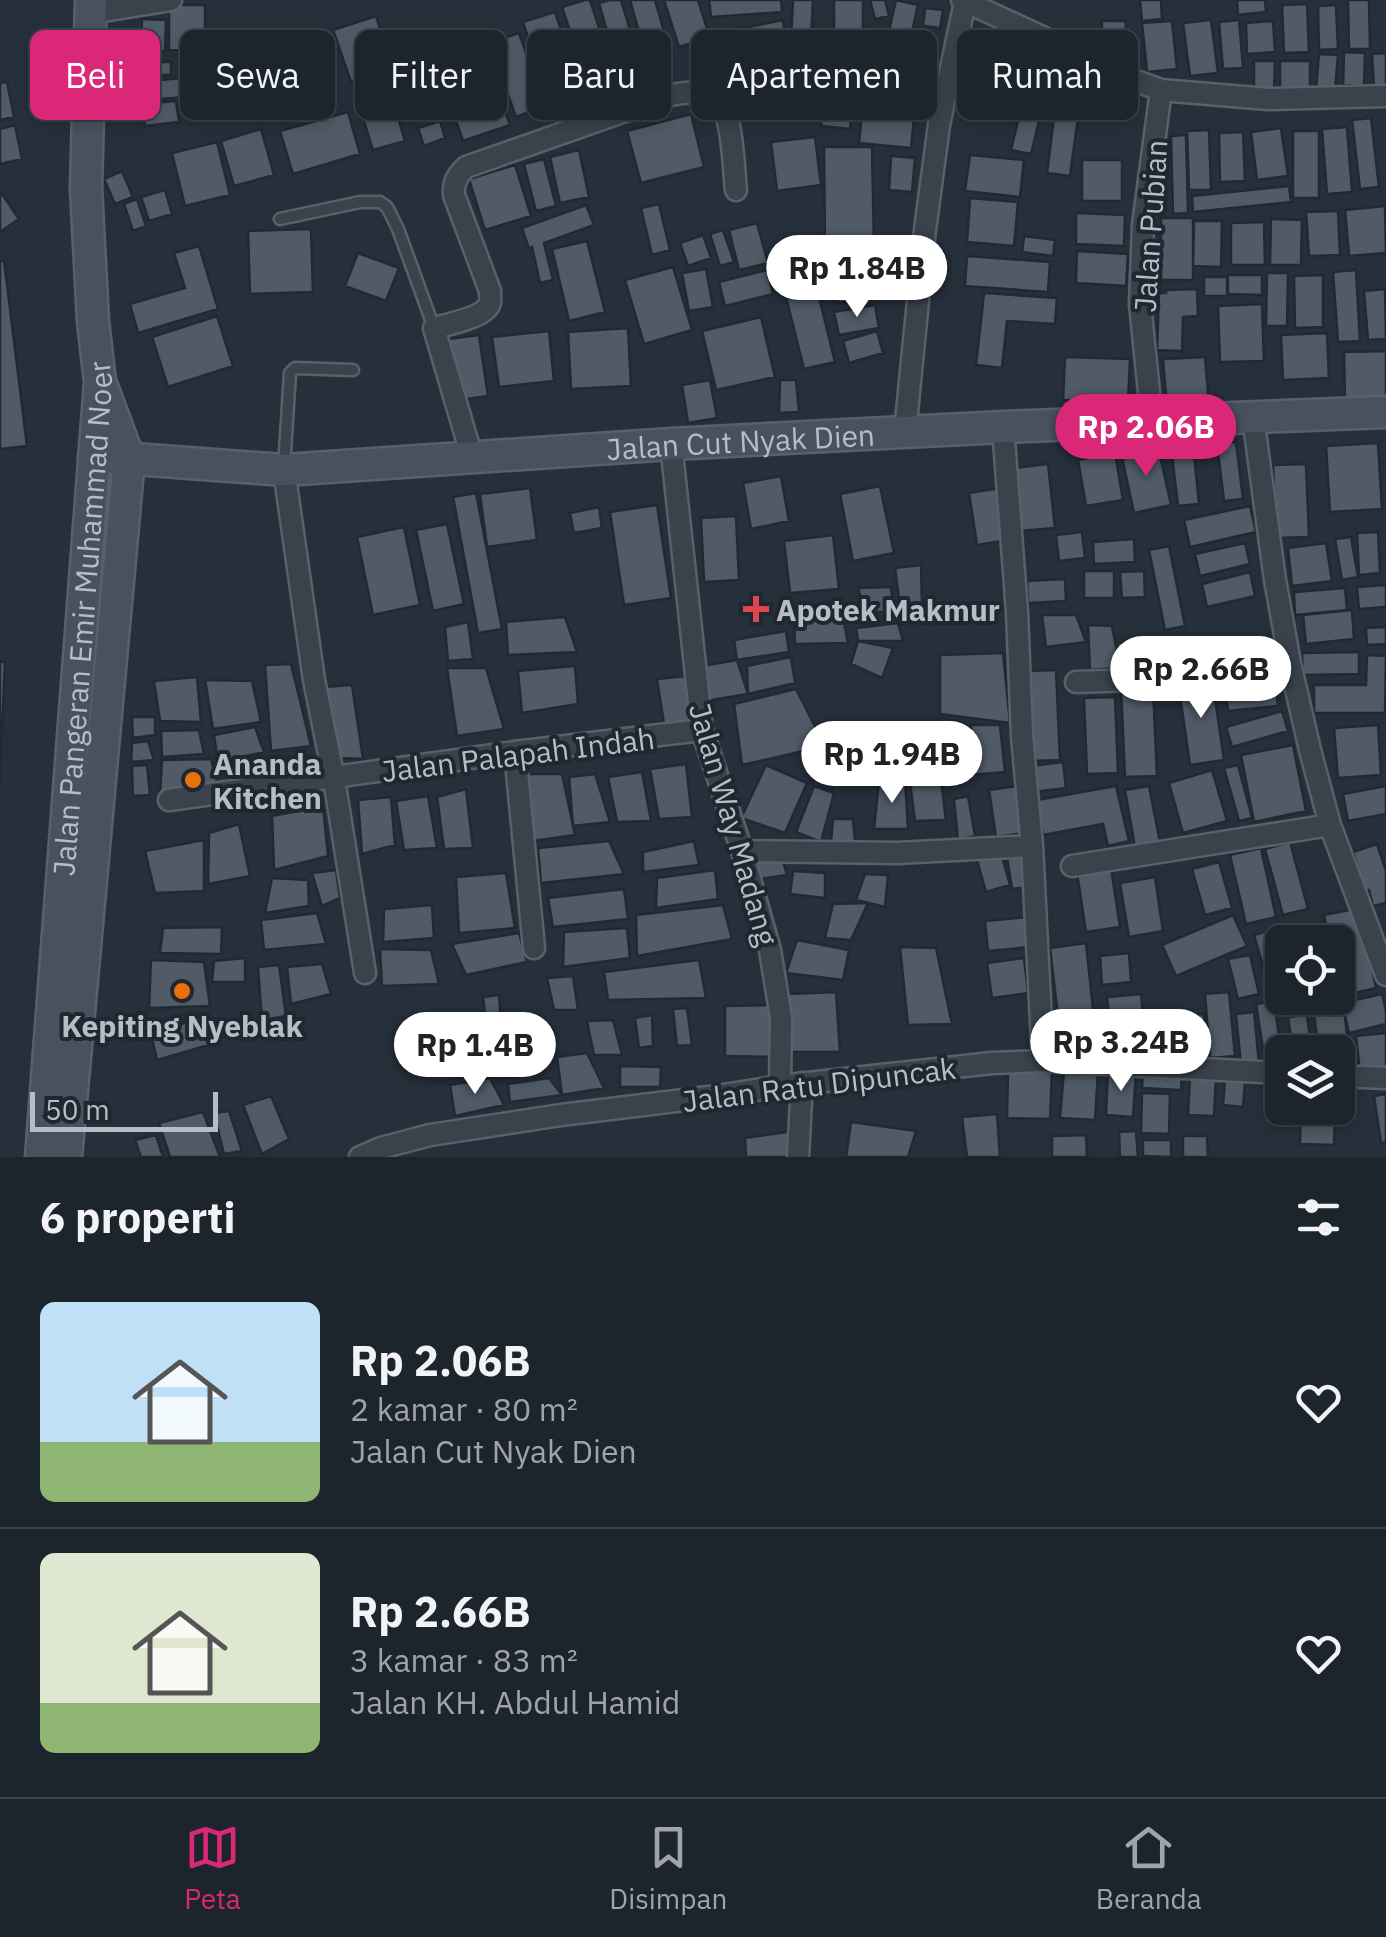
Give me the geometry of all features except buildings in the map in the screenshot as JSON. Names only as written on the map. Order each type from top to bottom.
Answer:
[{"type":"main road","points":[[91,7],[86,188],[100,382]]},
{"type":"main road","name":"Jalan Pangeran Emir Muhammad Noer","points":[[66,1157],[100,382]]},
{"type":"main road","name":"Jalan Pangeran Emir Muhammad Noer","points":[[41,1157],[129,459],[100,382]]},
{"type":"main road","name":"Jalan Cut Nyak Dien","points":[[94,456],[284,470],[671,444],[1386,412]]},
{"type":"street","points":[[91,7],[171,0]]},
{"type":"street","points":[[906,432],[938,125],[964,1],[1051,41],[1082,61],[1161,90],[1268,99],[1386,96]]},
{"type":"street","name":"Jalan Pubian","points":[[1152,422],[1140,304],[1144,226],[1161,90]]},
{"type":"street","points":[[472,457],[434,328],[480,313],[490,301],[454,194],[458,175],[466,167],[671,95],[710,93],[722,102],[729,122],[736,190]]},
{"type":"street","points":[[1253,417],[1290,663],[1330,825],[1386,975]]},
{"type":"street","points":[[1002,427],[1018,612],[1022,736],[1044,1061]]},
{"type":"street","name":"Jalan Way Madang","points":[[671,444],[702,730],[770,950],[798,1157]]},
{"type":"street","points":[[284,470],[314,680],[365,973]]},
{"type":"street","points":[[1076,682],[1209,675],[1290,663]]},
{"type":"street","name":"Jalan Palapah Indah","points":[[170,800],[702,730]]},
{"type":"street","points":[[515,752],[534,948]]},
{"type":"street","points":[[1072,866],[1330,825]]},
{"type":"street","points":[[742,851],[897,853],[1032,846]]},
{"type":"street","name":"Jalan Ratu Dipuncak","points":[[360,1157],[430,1135],[562,1115],[791,1084],[992,1063],[1044,1061],[1265,1072]]},
{"type":"street","points":[[1355,1077],[1386,1078]]},
{"type":"lane","points":[[280,219],[360,202],[380,202],[387,207],[398,229],[434,328]]},
{"type":"lane","points":[[284,470],[290,374],[304,366],[353,370]]},
{"type":"place","name":"Apotek Makmur","points":[[756,609]]},
{"type":"place","name":"Ananda Kitchen","points":[[193,780]]},
{"type":"place","name":"Kepiting Nyeblak","points":[[182,991]]}]
